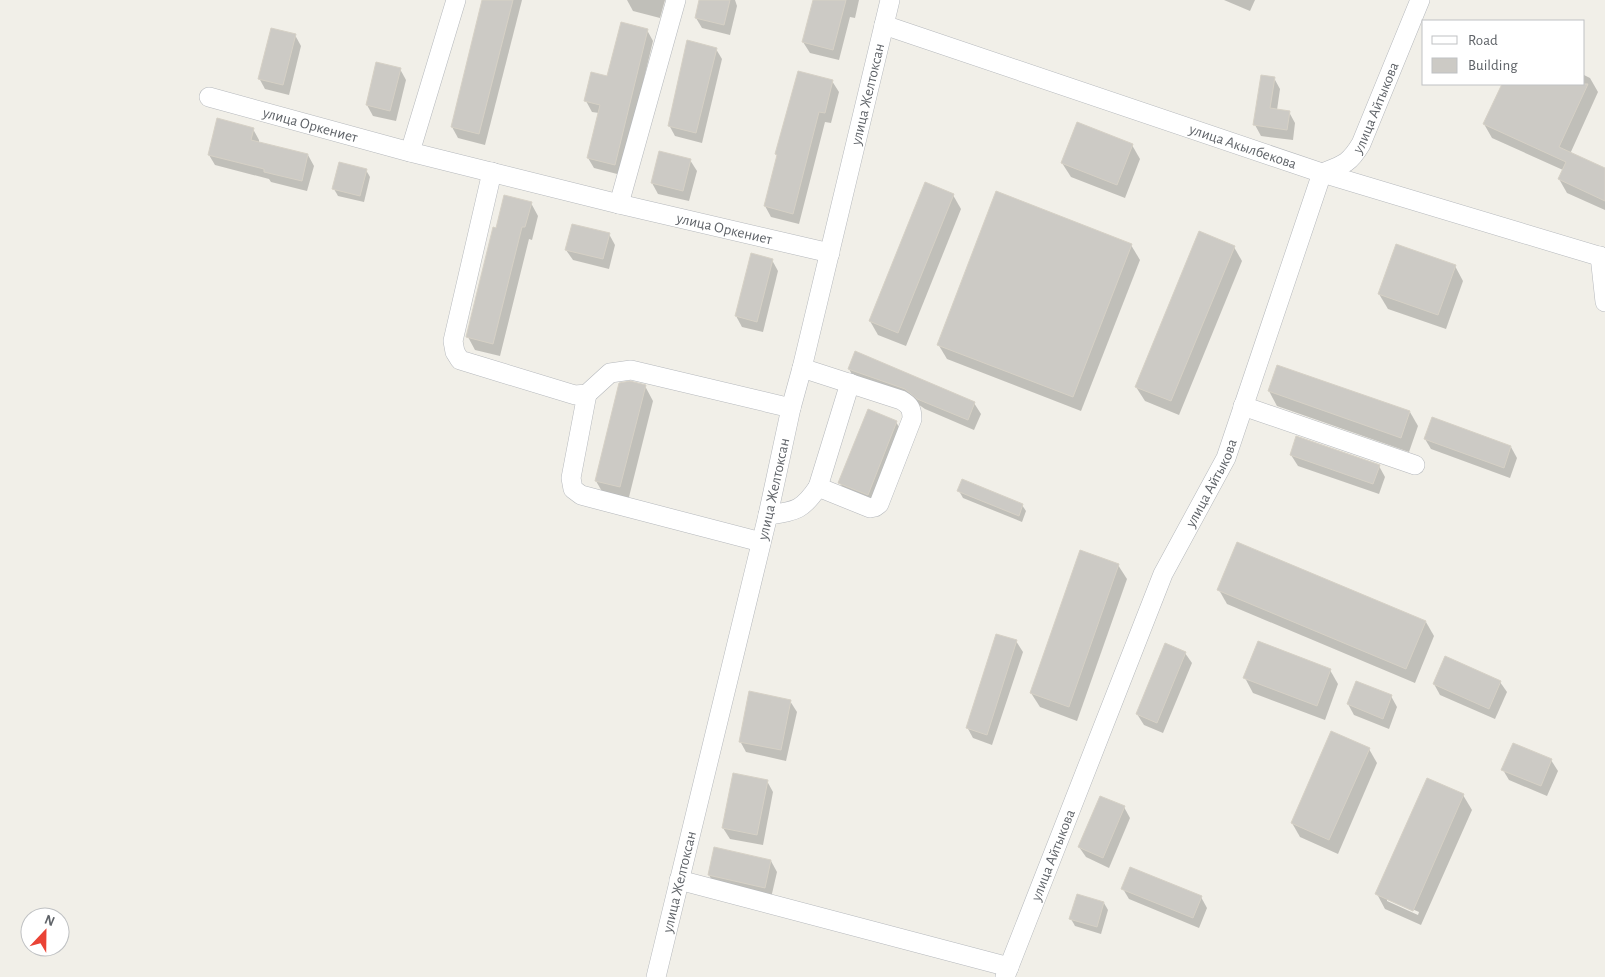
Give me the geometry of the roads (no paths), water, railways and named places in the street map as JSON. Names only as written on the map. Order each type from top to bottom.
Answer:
[{"type":"street","points":[[410,152],[456,0]]},
{"type":"street","points":[[619,204],[676,0]]},
{"type":"street","name":"улица Желтоксан","points":[[656,977],[890,0]]},
{"type":"street","name":"улица Айтыкова","points":[[1007,972],[1163,574],[1226,458],[1322,173],[1341,166],[1353,158],[1362,144],[1420,0]]},
{"type":"street","name":"улица Акылбекова","points":[[884,25],[1322,173],[1603,257]]},
{"type":"street","name":"улица Оркениет","points":[[209,97],[410,152],[619,204],[830,253]]},
{"type":"street","points":[[492,172],[453,342],[455,352],[460,360],[566,393],[575,395],[587,394]]},
{"type":"street","points":[[1603,257],[1605,302]]},
{"type":"street","points":[[802,368],[901,400],[908,404],[912,411],[912,420],[879,504],[870,508],[818,487]]},
{"type":"street","points":[[761,542],[596,499],[573,489],[571,478],[587,394],[610,373],[632,370],[791,408]]},
{"type":"street","points":[[768,515],[794,511],[807,502],[818,487],[850,383]]},
{"type":"street","points":[[1243,406],[1415,465]]},
{"type":"street","points":[[679,880],[1007,972]]}]
